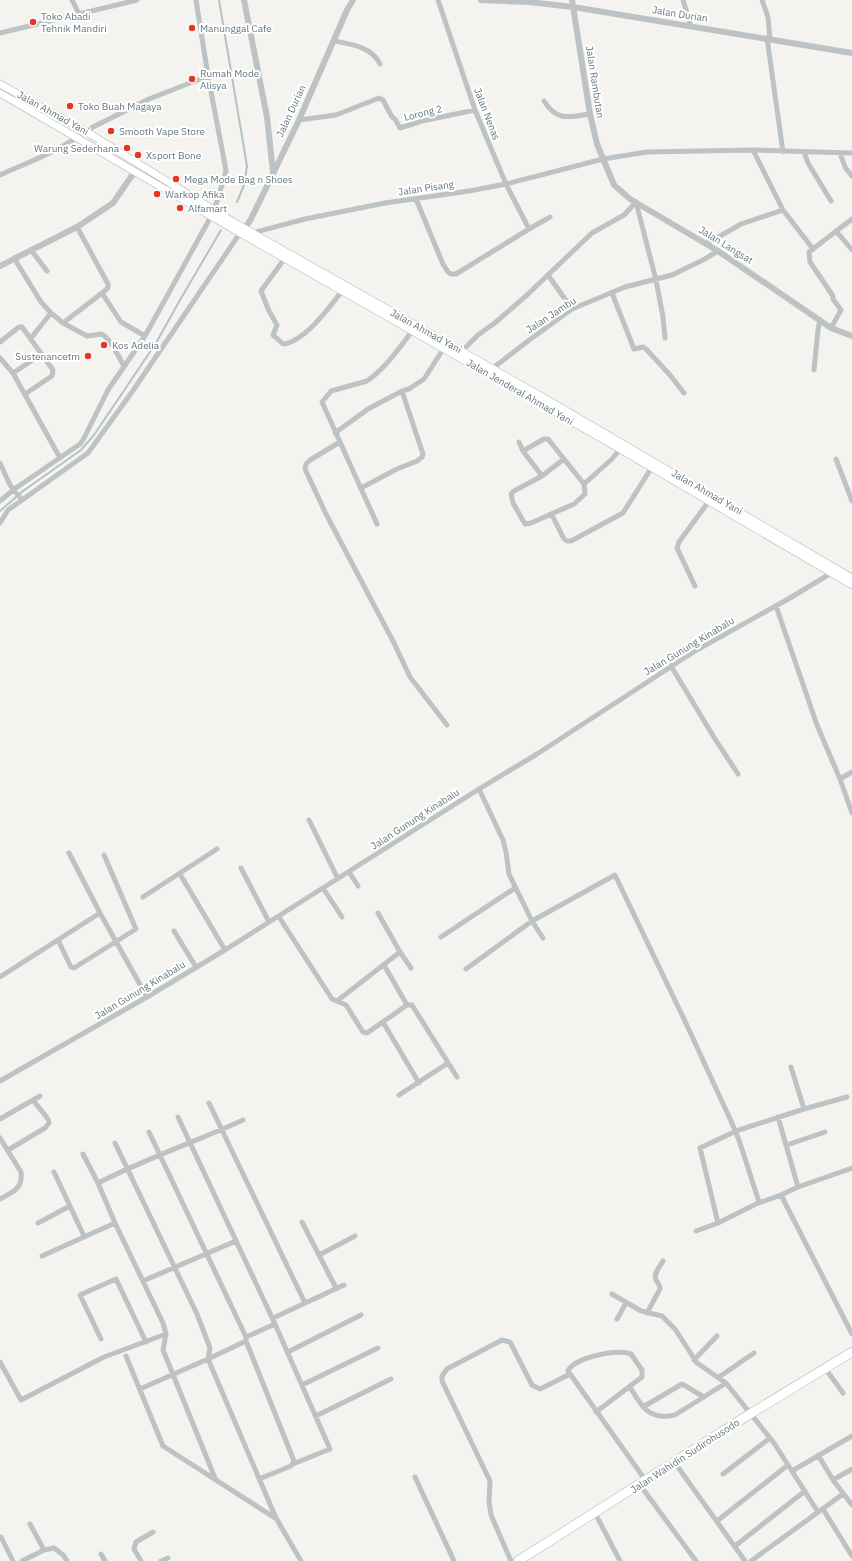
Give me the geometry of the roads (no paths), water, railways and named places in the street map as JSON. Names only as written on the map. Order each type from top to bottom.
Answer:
[{"type":"highway","name":"Jalan Wahidin Sudirohusodo","points":[[518,1561],[675,1463],[750,1414],[852,1352]]},
{"type":"main road","name":"Jalan Ahmad Yani","points":[[0,84],[85,131],[234,226],[493,368],[545,402],[834,571],[851,576]]},
{"type":"main road","points":[[0,93],[135,171],[216,215]]},
{"type":"main road","name":"Jalan Jenderal Ahmad Yani","points":[[246,232],[285,258],[444,348],[545,402],[620,449],[628,450],[652,468],[834,571],[852,585]]},
{"type":"street","points":[[72,0],[79,14]]},
{"type":"street","points":[[0,33],[137,0]]},
{"type":"street","points":[[0,501],[80,444],[87,435],[108,390],[145,336],[216,215],[226,171],[208,76],[196,0]]},
{"type":"street","points":[[244,0],[267,117],[272,172]]},
{"type":"street","name":"Jalan Durian","points":[[246,232],[272,172],[299,120],[347,10],[353,0]]},
{"type":"street","name":"Jalan Nenas","points":[[438,0],[475,110],[506,184],[529,229]]},
{"type":"street","name":"Jalan Durian","points":[[481,0],[573,3],[691,26],[852,53]]},
{"type":"street","points":[[683,0],[691,26]]},
{"type":"street","points":[[762,0],[768,17],[768,38],[783,152]]},
{"type":"street","name":"Jalan Rambutan","points":[[573,3],[590,114],[597,144],[603,159]]},
{"type":"street","points":[[334,41],[358,46],[376,56],[380,64]]},
{"type":"street","points":[[0,175],[47,154],[78,137],[85,131],[149,99],[208,76]]},
{"type":"street","name":"Lorong 2","points":[[299,120],[336,115],[379,98],[383,100],[392,118],[395,119],[400,128],[475,110]]},
{"type":"street","points":[[544,102],[550,112],[559,116],[568,117],[590,114]]},
{"type":"street","points":[[753,150],[783,210],[813,249]]},
{"type":"street","name":"Jalan Pisang","points":[[246,232],[312,218],[506,184],[603,159],[647,152],[753,150],[852,153]]},
{"type":"street","points":[[804,152],[808,163],[831,201]]},
{"type":"street","points":[[840,153],[852,176]]},
{"type":"street","name":"Jalan Langsat","points":[[603,159],[614,185],[621,192],[718,251],[831,328],[852,336]]},
{"type":"street","points":[[0,266],[77,227],[113,203],[135,171]]},
{"type":"street","points":[[416,199],[444,264],[448,272],[451,274],[456,274],[550,217]]},
{"type":"street","points":[[462,351],[478,335],[496,322],[548,275],[592,233],[624,215],[636,202]]},
{"type":"street","points":[[636,202],[656,280],[663,317],[665,338]]},
{"type":"street","points":[[706,244],[741,224],[783,210]]},
{"type":"street","points":[[831,328],[841,310],[810,262],[809,252],[852,219]]},
{"type":"street","points":[[63,323],[108,288],[108,284],[77,227]]},
{"type":"street","points":[[836,231],[852,250]]},
{"type":"street","points":[[0,523],[8,510],[21,499],[88,453],[246,232]]},
{"type":"street","points":[[31,250],[47,271]]},
{"type":"street","name":"Jalan Jambu","points":[[493,368],[572,309],[593,299],[638,282],[656,280],[689,268],[718,251]]},
{"type":"street","points":[[14,258],[41,302],[51,313],[63,323],[87,336],[102,334],[108,340],[124,366]]},
{"type":"street","points":[[285,258],[261,292],[277,325],[273,335],[283,344],[289,343],[322,317],[342,290]]},
{"type":"street","points":[[548,275],[572,309]]},
{"type":"street","points":[[102,293],[121,322],[145,336]]},
{"type":"street","points":[[612,293],[634,349],[643,347],[646,349],[684,393]]},
{"type":"street","points":[[31,338],[51,313]]},
{"type":"street","points":[[814,370],[820,320]]},
{"type":"street","points":[[0,342],[21,326],[53,370],[52,376],[25,394]]},
{"type":"street","points":[[377,524],[322,403],[322,400],[331,391],[367,381],[371,378],[389,362],[413,330]]},
{"type":"street","points":[[335,432],[368,409],[402,391],[409,389],[424,379],[444,348]]},
{"type":"street","points":[[13,373],[42,354]]},
{"type":"street","points":[[0,358],[13,373],[60,458]]},
{"type":"street","points":[[361,488],[422,458],[423,454],[402,391]]},
{"type":"street","points":[[523,451],[546,439],[550,440],[584,484],[585,494],[574,504],[552,515],[524,524],[510,496],[514,491],[542,476],[564,459]]},
{"type":"street","points":[[340,442],[310,460],[306,464],[305,469],[326,514],[391,636],[410,677],[448,725]]},
{"type":"street","points":[[519,442],[523,451],[542,476]]},
{"type":"street","points":[[584,484],[612,460],[620,449]]},
{"type":"street","points":[[836,459],[852,502]]},
{"type":"street","points":[[0,463],[7,480],[21,499]]},
{"type":"street","points":[[552,515],[564,539],[571,541],[623,513],[652,468]]},
{"type":"street","points":[[695,586],[677,548],[684,534],[709,501]]},
{"type":"street","name":"Jalan Gunung Kinabalu","points":[[0,1081],[147,997],[279,917],[479,789],[537,754],[695,651],[776,606],[834,571]]},
{"type":"street","points":[[776,606],[817,725],[840,779],[852,813]]},
{"type":"street","points":[[671,666],[714,739],[738,774]]},
{"type":"street","points":[[840,779],[852,772]]},
{"type":"street","points":[[479,789],[503,840],[508,859],[508,872],[532,921],[543,938]]},
{"type":"street","points":[[308,820],[338,879]]},
{"type":"street","points":[[143,897],[217,849]]},
{"type":"street","points":[[69,853],[100,914],[147,997]]},
{"type":"street","points":[[58,940],[72,968],[135,931],[137,928],[104,855]]},
{"type":"street","points":[[241,868],[269,922]]},
{"type":"street","points":[[349,872],[358,886]]},
{"type":"street","points":[[180,874],[225,950]]},
{"type":"street","points":[[466,968],[532,921],[615,875],[736,1131],[759,1202]]},
{"type":"street","points":[[323,888],[342,917]]},
{"type":"street","points":[[441,937],[515,888]]},
{"type":"street","points":[[378,913],[400,952],[411,968]]},
{"type":"street","points":[[0,977],[100,914]]},
{"type":"street","points":[[279,917],[332,999],[346,1005],[364,1033],[367,1033],[384,1022],[407,1005]]},
{"type":"street","points":[[174,931],[196,967]]},
{"type":"street","points":[[337,1002],[400,952]]},
{"type":"street","points":[[384,965],[407,1005],[414,1007],[457,1077]]},
{"type":"street","points":[[384,1022],[419,1083]]},
{"type":"street","points":[[399,1095],[448,1063]]},
{"type":"street","points":[[791,1067],[804,1109]]},
{"type":"street","points":[[0,1119],[40,1096]]},
{"type":"street","points":[[718,1223],[700,1149],[704,1145],[736,1131],[847,1097]]},
{"type":"street","points":[[8,1150],[45,1128],[49,1123],[48,1119],[33,1100]]},
{"type":"street","points":[[209,1103],[220,1130],[305,1303]]},
{"type":"street","points":[[178,1117],[276,1324],[330,1449],[259,1479]]},
{"type":"street","points":[[778,1117],[798,1186]]},
{"type":"street","points":[[98,1183],[128,1168],[190,1144],[243,1120]]},
{"type":"street","points":[[149,1132],[246,1339],[294,1458],[293,1464]]},
{"type":"street","points":[[787,1145],[825,1132]]},
{"type":"street","points":[[0,1138],[21,1172],[21,1184],[16,1191],[0,1199]]},
{"type":"street","points":[[115,1143],[197,1314],[210,1348],[208,1359],[276,1518],[301,1561]]},
{"type":"street","points":[[83,1154],[98,1183],[162,1323],[166,1334],[164,1350],[172,1374],[215,1478]]},
{"type":"street","points":[[696,1230],[718,1223],[759,1202],[780,1195],[798,1186],[852,1168]]},
{"type":"street","points":[[54,1172],[84,1236]]},
{"type":"street","points":[[780,1195],[852,1334]]},
{"type":"street","points":[[38,1222],[70,1206]]},
{"type":"street","points":[[302,1222],[336,1288]]},
{"type":"street","points":[[42,1256],[115,1223]]},
{"type":"street","points":[[319,1255],[355,1236]]},
{"type":"street","points":[[143,1281],[236,1242]]},
{"type":"street","points":[[648,1313],[660,1289],[655,1276],[663,1261]]},
{"type":"street","points":[[101,1339],[80,1295],[116,1279],[146,1342]]},
{"type":"street","points":[[273,1318],[344,1285]]},
{"type":"street","points":[[612,1294],[641,1311],[662,1316],[675,1329],[694,1360],[726,1383],[770,1438],[818,1512]]},
{"type":"street","points":[[617,1318],[626,1303]]},
{"type":"street","points":[[288,1352],[361,1315]]},
{"type":"street","points":[[140,1388],[208,1359],[276,1324]]},
{"type":"street","points":[[0,1362],[21,1400],[104,1357],[166,1334]]},
{"type":"street","points":[[694,1360],[717,1336]]},
{"type":"street","points":[[511,1561],[491,1517],[489,1501],[490,1481],[442,1381],[442,1376],[447,1369],[502,1340],[510,1342],[532,1386],[536,1388],[540,1389],[570,1374]]},
{"type":"street","points":[[302,1385],[378,1348]]},
{"type":"street","points":[[596,1412],[642,1377],[643,1373],[631,1354],[625,1352],[607,1353],[590,1358],[570,1368],[568,1371],[696,1561]]},
{"type":"street","points":[[720,1378],[754,1353]]},
{"type":"street","points":[[126,1356],[163,1446],[276,1518]]},
{"type":"street","points":[[825,1368],[843,1393]]},
{"type":"street","points":[[316,1416],[391,1379]]},
{"type":"street","points":[[630,1387],[647,1412],[653,1415],[672,1416],[726,1383]]},
{"type":"street","points":[[643,1407],[682,1384],[704,1397]]},
{"type":"street","points":[[792,1471],[852,1436]]},
{"type":"street","points":[[723,1474],[770,1438]]},
{"type":"street","points":[[818,1455],[833,1480],[852,1505]]},
{"type":"street","points":[[675,1463],[745,1561]]},
{"type":"street","points":[[717,1521],[788,1464]]},
{"type":"street","points":[[833,1480],[852,1469]]},
{"type":"street","points":[[416,1477],[454,1561]]},
{"type":"street","points":[[735,1546],[805,1491]]},
{"type":"street","points":[[751,1561],[843,1494]]},
{"type":"street","points":[[823,1509],[851,1553]]},
{"type":"street","points":[[595,1513],[620,1561]]},
{"type":"street","points":[[30,1524],[44,1550]]},
{"type":"street","points":[[141,1561],[134,1549],[136,1542],[154,1532]]},
{"type":"street","points":[[1,1537],[13,1561]]},
{"type":"street","points":[[22,1561],[44,1550],[54,1548],[63,1555],[67,1561]]},
{"type":"street","points":[[101,1554],[106,1561]]},
{"type":"street","points":[[161,1561],[168,1558]]},
{"type":"waterway","points":[[219,0],[247,166],[244,185],[237,202]]},
{"type":"waterway","points":[[0,511],[23,491],[81,450],[94,435],[156,343],[221,230]]},
{"type":"place","name":"Toko Abadi Tehnik Mandiri","points":[[33,22]]},
{"type":"place","name":"Manunggal Cafe","points":[[192,28]]},
{"type":"place","name":"Rumah Mode Alisya","points":[[192,79]]},
{"type":"place","name":"Toko Buah Magaya","points":[[70,106]]},
{"type":"place","name":"Smooth Vape Store","points":[[111,131]]},
{"type":"place","name":"Warung Sederhana","points":[[127,148]]},
{"type":"place","name":"Xsport Bone","points":[[138,155]]},
{"type":"place","name":"Mega Mode Bag n Shoes","points":[[176,179]]},
{"type":"place","name":"Warkop Afika","points":[[157,194]]},
{"type":"place","name":"Alfamart","points":[[180,208]]},
{"type":"place","name":"Kos Adelia","points":[[104,345]]},
{"type":"place","name":"Sustenancetm","points":[[88,356]]}]
